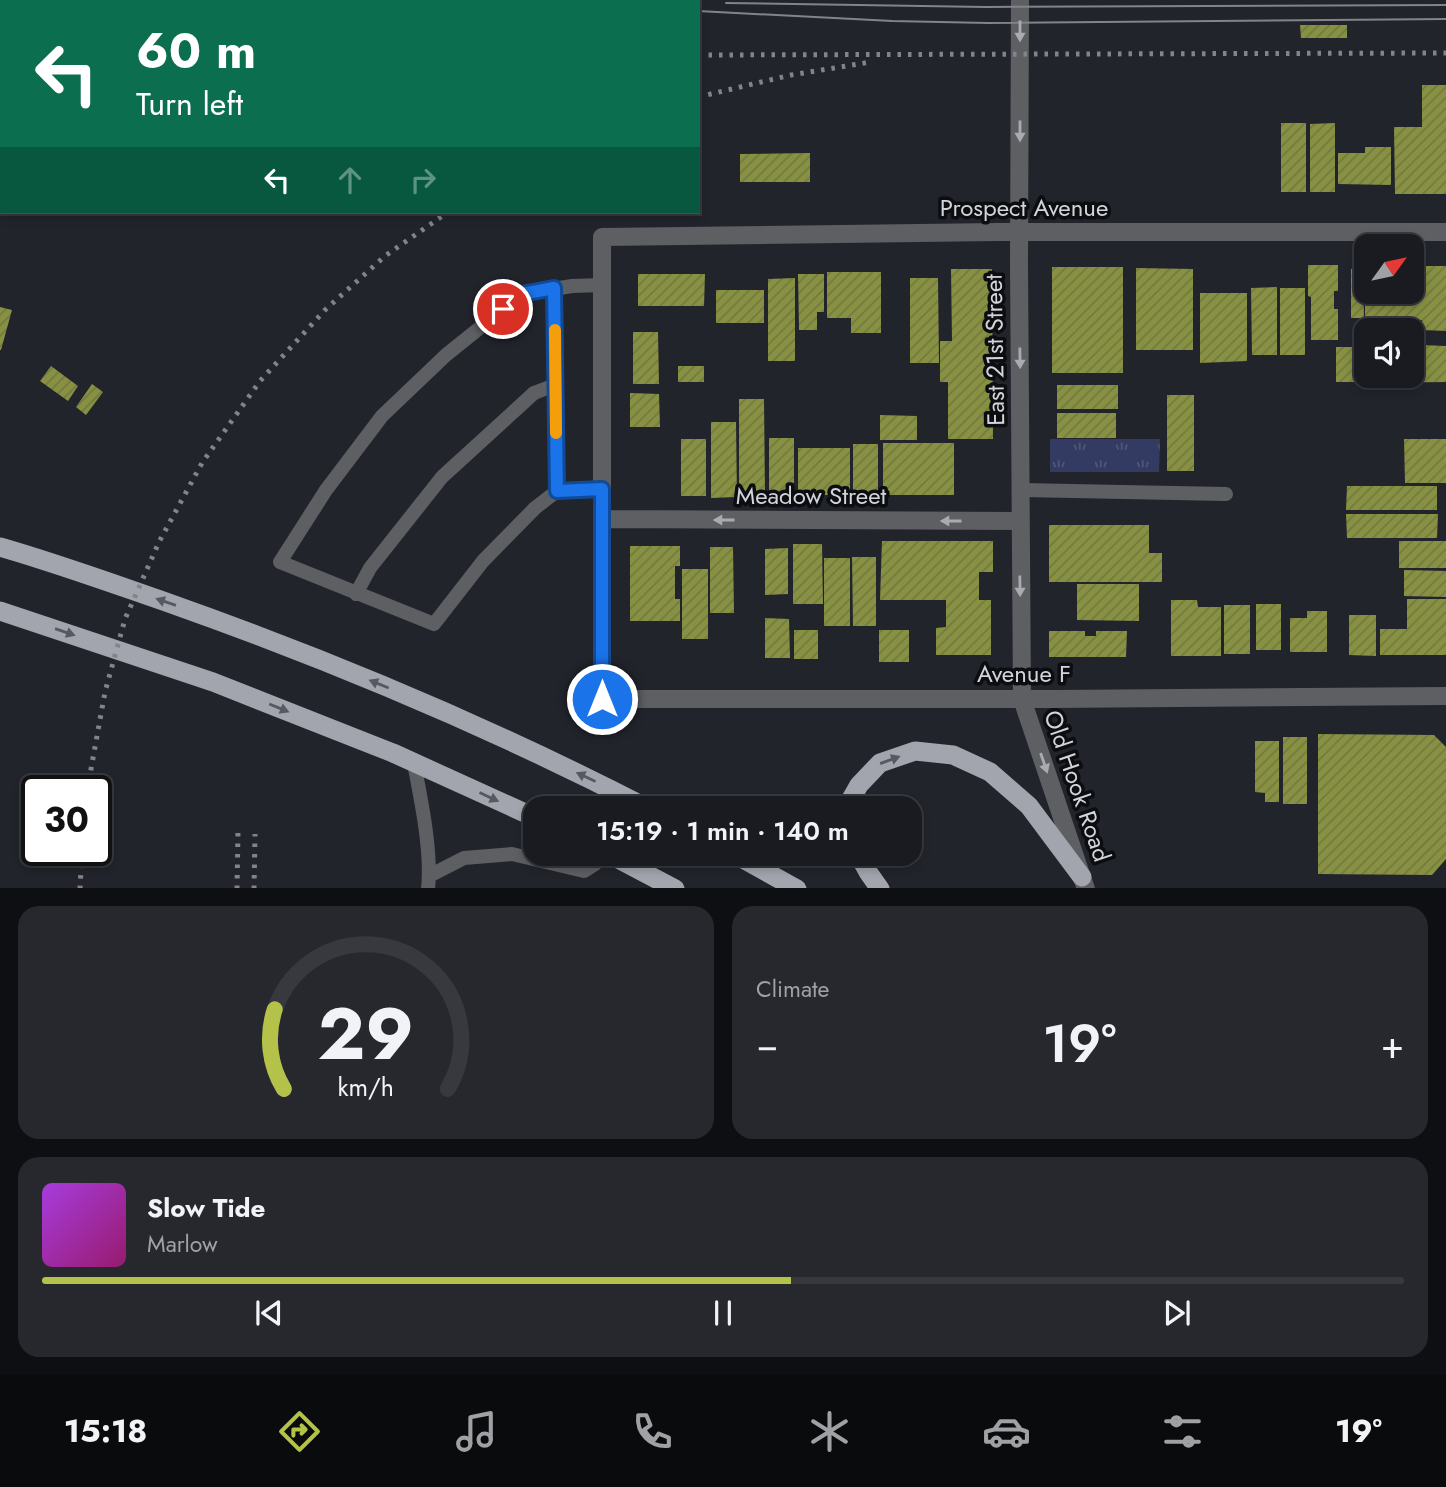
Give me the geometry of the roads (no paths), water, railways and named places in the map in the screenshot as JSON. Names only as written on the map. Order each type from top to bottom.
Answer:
[{"type":"highway","points":[[0,547],[236,626],[408,695],[623,796]]},
{"type":"highway","points":[[0,611],[213,682],[414,763],[523,812]]},
{"type":"highway","points":[[853,796],[859,785],[880,763],[915,751],[953,755],[990,772],[1029,806],[1084,883]]},
{"type":"highway","points":[[630,866],[675,888]]},
{"type":"highway","points":[[756,866],[797,888]]},
{"type":"highway","points":[[865,866],[880,888]]},
{"type":"street","name":"East 21st Street","points":[[1020,0],[1019,521],[1022,699]]},
{"type":"street","name":"Prospect Avenue","points":[[602,285],[602,237],[1019,232],[1446,232]]},
{"type":"street","points":[[602,285],[602,519]]},
{"type":"street","name":"Meadow Street","points":[[602,519],[1019,521]]},
{"type":"street","name":"Avenue F","points":[[602,519],[602,699],[1446,696]]},
{"type":"street","name":"Old Hook Road","points":[[1022,699],[1084,883]]},
{"type":"lane","points":[[602,285],[554,288],[522,294],[446,355],[382,416],[326,489],[280,562],[435,624],[483,561],[535,508],[557,491],[602,489]]},
{"type":"lane","points":[[554,288],[557,491]]},
{"type":"lane","points":[[356,594],[370,568],[442,477],[534,393],[555,385]]},
{"type":"lane","points":[[1021,491],[1226,494]]},
{"type":"lane","points":[[414,763],[424,813],[428,882],[464,859],[512,854],[523,857]]},
{"type":"lane","points":[[563,866],[584,871],[592,866]]},
{"type":"tram line","points":[[726,3],[986,7],[1446,5]]},
{"type":"tram line","points":[[700,11],[988,23],[1446,19]]},
{"type":"railway","points":[[700,55],[1446,53]]},
{"type":"railway","points":[[700,97],[791,75],[871,62]]},
{"type":"railway","points":[[90,775],[105,692],[125,619],[159,542],[202,463],[260,381],[325,310],[385,256],[445,214]]},
{"type":"railway","points":[[237,888],[238,831]]},
{"type":"railway","points":[[254,888],[255,834]]},
{"type":"railway","points":[[80,888],[81,866]]}]
